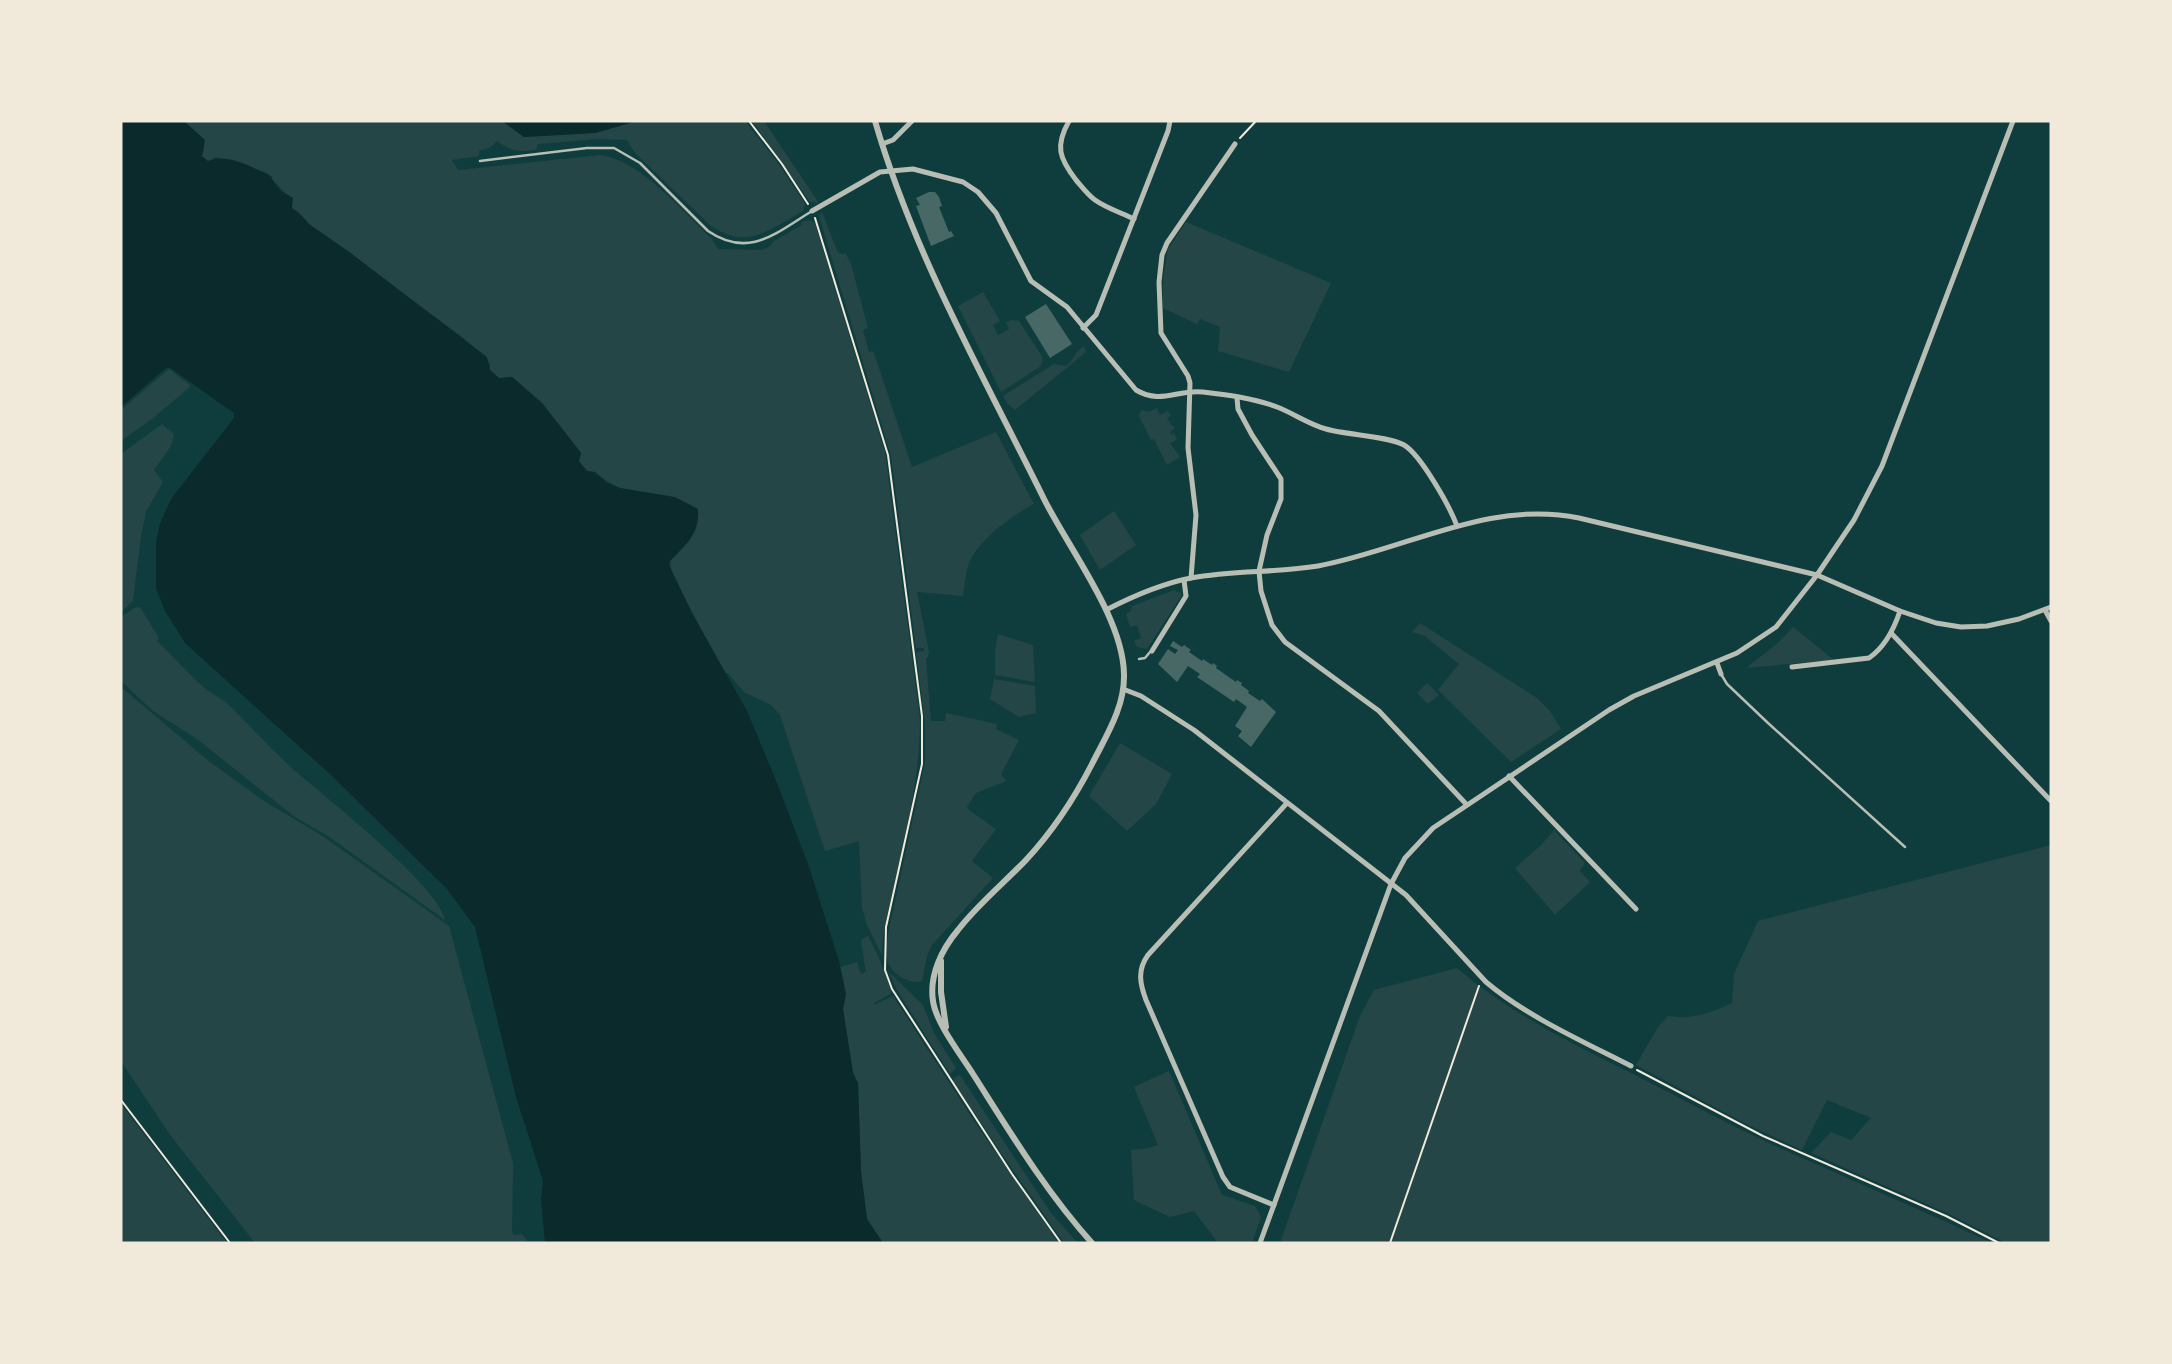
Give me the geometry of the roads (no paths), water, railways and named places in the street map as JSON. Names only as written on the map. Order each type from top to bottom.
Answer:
[{"type":"street","points":[[875,121],[922,251],[953,320],[1045,500],[1106,610],[1121,648],[1123,689],[1111,728],[1069,804],[1027,858],[958,929],[933,976],[932,996],[935,1013],[1051,1191],[1093,1243]]},
{"type":"street","points":[[882,144],[892,140],[912,121]]},
{"type":"street","points":[[1069,121],[1060,147],[1068,169],[1094,200],[1135,219]]},
{"type":"street","points":[[1083,327],[1096,314],[1135,219],[1170,121]]},
{"type":"street","points":[[1260,1243],[1391,884],[1405,858],[1423,837],[1466,804],[1614,707],[1655,687],[1717,663],[1749,646],[1776,626],[1817,575],[1854,520],[1882,467],[2013,121]]},
{"type":"street","points":[[1152,650],[1186,596],[1196,515],[1188,448],[1188,376],[1161,333],[1159,269],[1167,243],[1236,144]]},
{"type":"street","points":[[812,211],[876,174],[891,170],[913,169],[963,182],[978,192],[996,213],[1031,281],[1067,307],[1136,390],[1158,398],[1190,391],[1265,402],[1325,429],[1404,445],[1413,453],[1446,502],[1457,526]]},
{"type":"street","points":[[1237,398],[1238,409],[1252,435],[1281,478],[1281,499],[1267,535],[1259,571],[1261,591],[1272,625],[1279,635],[1379,711],[1466,804]]},
{"type":"street","points":[[1106,610],[1146,591],[1187,579],[1331,563],[1457,526],[1527,514],[1566,515],[1817,575],[1936,624],[1971,627],[2002,623],[2048,609],[2051,621]]},
{"type":"street","points":[[1792,667],[1869,658],[1876,654],[1891,633],[1900,611]]},
{"type":"street","points":[[1891,633],[2051,801]]},
{"type":"street","points":[[1717,663],[1721,674]]},
{"type":"street","points":[[1123,689],[1141,696],[1179,719],[1406,895],[1499,993],[1630,1066]]},
{"type":"street","points":[[1509,776],[1636,909]]},
{"type":"street","points":[[1274,1205],[1230,1187],[1223,1177],[1146,1000],[1140,972],[1148,955],[1287,803]]},
{"type":"lane","points":[[480,161],[587,148],[614,148],[640,163],[708,231],[721,240],[743,244],[765,240],[812,211]]},
{"type":"lane","points":[[1139,659],[1145,658],[1152,650]]},
{"type":"lane","points":[[1721,674],[1727,684],[1905,847]]}]
